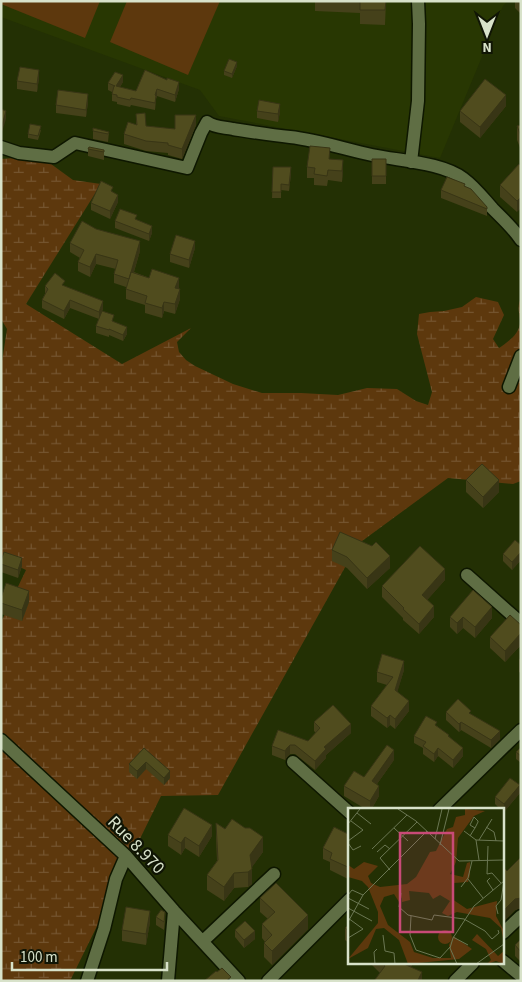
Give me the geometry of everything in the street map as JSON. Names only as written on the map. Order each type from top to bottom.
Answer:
[{"type":"street","points":[[411,162],[418,101],[418,1]]},
{"type":"street","points":[[1,147],[19,153],[54,157],[75,143],[187,168],[201,133],[208,122],[214,126],[310,140],[373,155],[437,167],[463,178],[514,230],[521,240]]},
{"type":"street","points":[[510,387],[521,356]]},
{"type":"street","points":[[467,575],[521,622]]},
{"type":"street","points":[[441,808],[521,730]]},
{"type":"street","name":"Rue 8.970","points":[[1,740],[126,856],[239,981]]},
{"type":"street","points":[[293,762],[348,811]]},
{"type":"street","points":[[87,981],[104,929],[116,879],[126,856]]},
{"type":"street","points":[[203,941],[274,874]]},
{"type":"street","points":[[268,981],[348,901]]},
{"type":"street","points":[[168,981],[174,911]]},
{"type":"street","points":[[504,932],[521,916]]},
{"type":"street","points":[[504,962],[521,976]]},
{"type":"street","points":[[456,981],[472,964]]},
{"type":"shaded area","points":[[1,1],[508,1],[503,6],[440,158],[219,116],[200,90],[1,17]]},
{"type":"green space","points":[[1,1],[100,1],[85,38],[1,4]]},
{"type":"green space","points":[[127,1],[220,1],[188,75],[110,42]]},
{"type":"green space","points":[[40,156],[73,180],[101,184],[26,304],[122,364],[191,328],[177,342],[179,352],[195,366],[233,384],[262,393],[338,395],[367,388],[397,389],[416,401],[428,405],[432,392],[417,334],[419,314],[462,307],[476,297],[498,302],[504,315],[493,339],[499,348],[513,337],[520,325],[519,306],[521,297],[521,481],[513,484],[448,478],[358,544],[218,795],[161,796],[70,981],[1,981],[1,622],[26,570],[1,558],[1,368],[7,329],[1,319],[1,159]]},
{"type":"building","points":[[360,1],[386,1],[385,10],[360,10]]},
{"type":"building","points":[[229,59],[237,62],[232,74],[224,71]]},
{"type":"building","points":[[20,67],[39,70],[37,84],[17,81]]},
{"type":"building","points":[[145,70],[167,80],[167,78],[179,82],[175,95],[157,89],[155,103],[131,98],[130,100],[112,94],[115,86],[108,83],[115,72],[123,75],[116,86],[136,91]]},
{"type":"building","points":[[485,79],[506,95],[480,127],[460,111]]},
{"type":"building","points":[[58,90],[88,94],[86,110],[56,105]]},
{"type":"building","points":[[259,100],[280,104],[278,114],[257,111]]},
{"type":"building","points":[[1,109],[6,111],[2,125],[1,125]]},
{"type":"building","points":[[145,113],[146,126],[175,129],[175,115],[196,115],[182,149],[168,145],[168,143],[146,141],[124,134],[128,122],[137,125],[136,114]]},
{"type":"building","points":[[30,124],[41,126],[38,136],[28,134]]},
{"type":"building","points":[[521,125],[521,136],[517,126]]},
{"type":"building","points":[[93,128],[109,132],[108,134],[93,131]]},
{"type":"building","points":[[310,146],[330,148],[329,159],[343,160],[342,171],[328,170],[327,176],[314,174],[315,168],[307,167]]},
{"type":"building","points":[[89,147],[104,150],[104,152],[88,149]]},
{"type":"building","points":[[372,159],[386,159],[386,176],[372,176]]},
{"type":"building","points":[[519,164],[521,166],[521,197],[517,201],[500,185]]},
{"type":"building","points":[[273,167],[291,167],[289,185],[281,184],[281,192],[272,192]]},
{"type":"building","points":[[447,177],[465,184],[464,186],[471,189],[487,209],[441,190]]},
{"type":"building","points":[[101,181],[113,187],[111,191],[118,195],[110,211],[91,203]]},
{"type":"building","points":[[120,209],[137,215],[135,219],[152,226],[149,234],[115,221]]},
{"type":"building","points":[[82,221],[96,229],[140,241],[129,279],[114,274],[118,260],[96,254],[90,267],[78,262],[84,250],[70,243]]},
{"type":"building","points":[[176,235],[195,241],[189,260],[170,254]]},
{"type":"building","points":[[152,269],[179,278],[175,288],[180,289],[175,304],[164,302],[162,308],[145,303],[147,296],[126,289],[131,272],[149,278]]},
{"type":"building","points":[[55,273],[65,281],[62,285],[103,301],[99,312],[70,300],[64,311],[42,300],[48,289],[45,286]]},
{"type":"building","points":[[102,311],[114,315],[112,321],[127,327],[123,335],[96,326]]},
{"type":"building","points":[[482,464],[499,480],[483,497],[466,480]]},
{"type":"building","points":[[340,532],[372,546],[376,542],[390,556],[367,578],[347,557],[332,550]]},
{"type":"building","points":[[515,540],[521,545],[521,552],[512,562],[503,554]]},
{"type":"building","points":[[420,546],[445,569],[422,595],[434,606],[419,624],[382,586]]},
{"type":"building","points":[[4,552],[22,558],[18,570],[1,564]]},
{"type":"building","points":[[6,583],[29,591],[22,610],[1,603]]},
{"type":"building","points":[[473,590],[492,607],[475,627],[463,617],[457,623],[450,617]]},
{"type":"building","points":[[510,615],[521,625],[521,633],[505,651],[490,637]]},
{"type":"building","points":[[382,654],[404,661],[395,690],[409,701],[395,719],[390,715],[387,718],[371,706],[393,677],[377,672]]},
{"type":"building","points":[[458,699],[471,711],[469,713],[500,731],[491,740],[461,722],[459,724],[446,712]]},
{"type":"building","points":[[333,705],[351,724],[324,747],[326,749],[315,761],[295,745],[290,745],[285,751],[272,746],[278,730],[308,741],[320,728],[314,722]]},
{"type":"building","points":[[426,716],[437,722],[435,725],[463,748],[453,760],[438,748],[434,754],[423,746],[426,742],[414,736]]},
{"type":"building","points":[[387,745],[394,750],[372,781],[379,786],[370,801],[344,786],[354,771],[364,777]]},
{"type":"building","points":[[521,747],[521,756],[516,752]]},
{"type":"building","points":[[144,748],[170,771],[164,778],[146,762],[137,771],[129,764]]},
{"type":"building","points":[[510,778],[520,785],[504,804],[495,797]]},
{"type":"building","points":[[184,808],[212,825],[199,846],[185,837],[181,843],[168,835]]},
{"type":"building","points":[[232,819],[263,837],[250,855],[252,869],[248,872],[234,873],[224,887],[207,875],[218,860],[216,823],[225,829]]},
{"type":"building","points":[[334,827],[348,834],[348,867],[330,859],[332,853],[323,848]]},
{"type":"building","points":[[521,857],[521,898],[515,899],[504,910],[504,868],[507,871]]},
{"type":"building","points":[[276,883],[308,915],[272,951],[264,943],[272,935],[262,924],[275,912],[260,898]]},
{"type":"building","points":[[126,907],[150,911],[146,934],[122,930]]},
{"type":"building","points":[[161,910],[165,912],[164,922],[156,917]]},
{"type":"building","points":[[245,921],[255,931],[244,940],[235,930]]},
{"type":"building","points":[[521,939],[521,952],[515,945]]},
{"type":"building","points":[[383,964],[404,964],[422,972],[419,981],[374,981],[385,966]]},
{"type":"building","points":[[222,968],[231,977],[226,981],[204,981],[216,971]]}]
